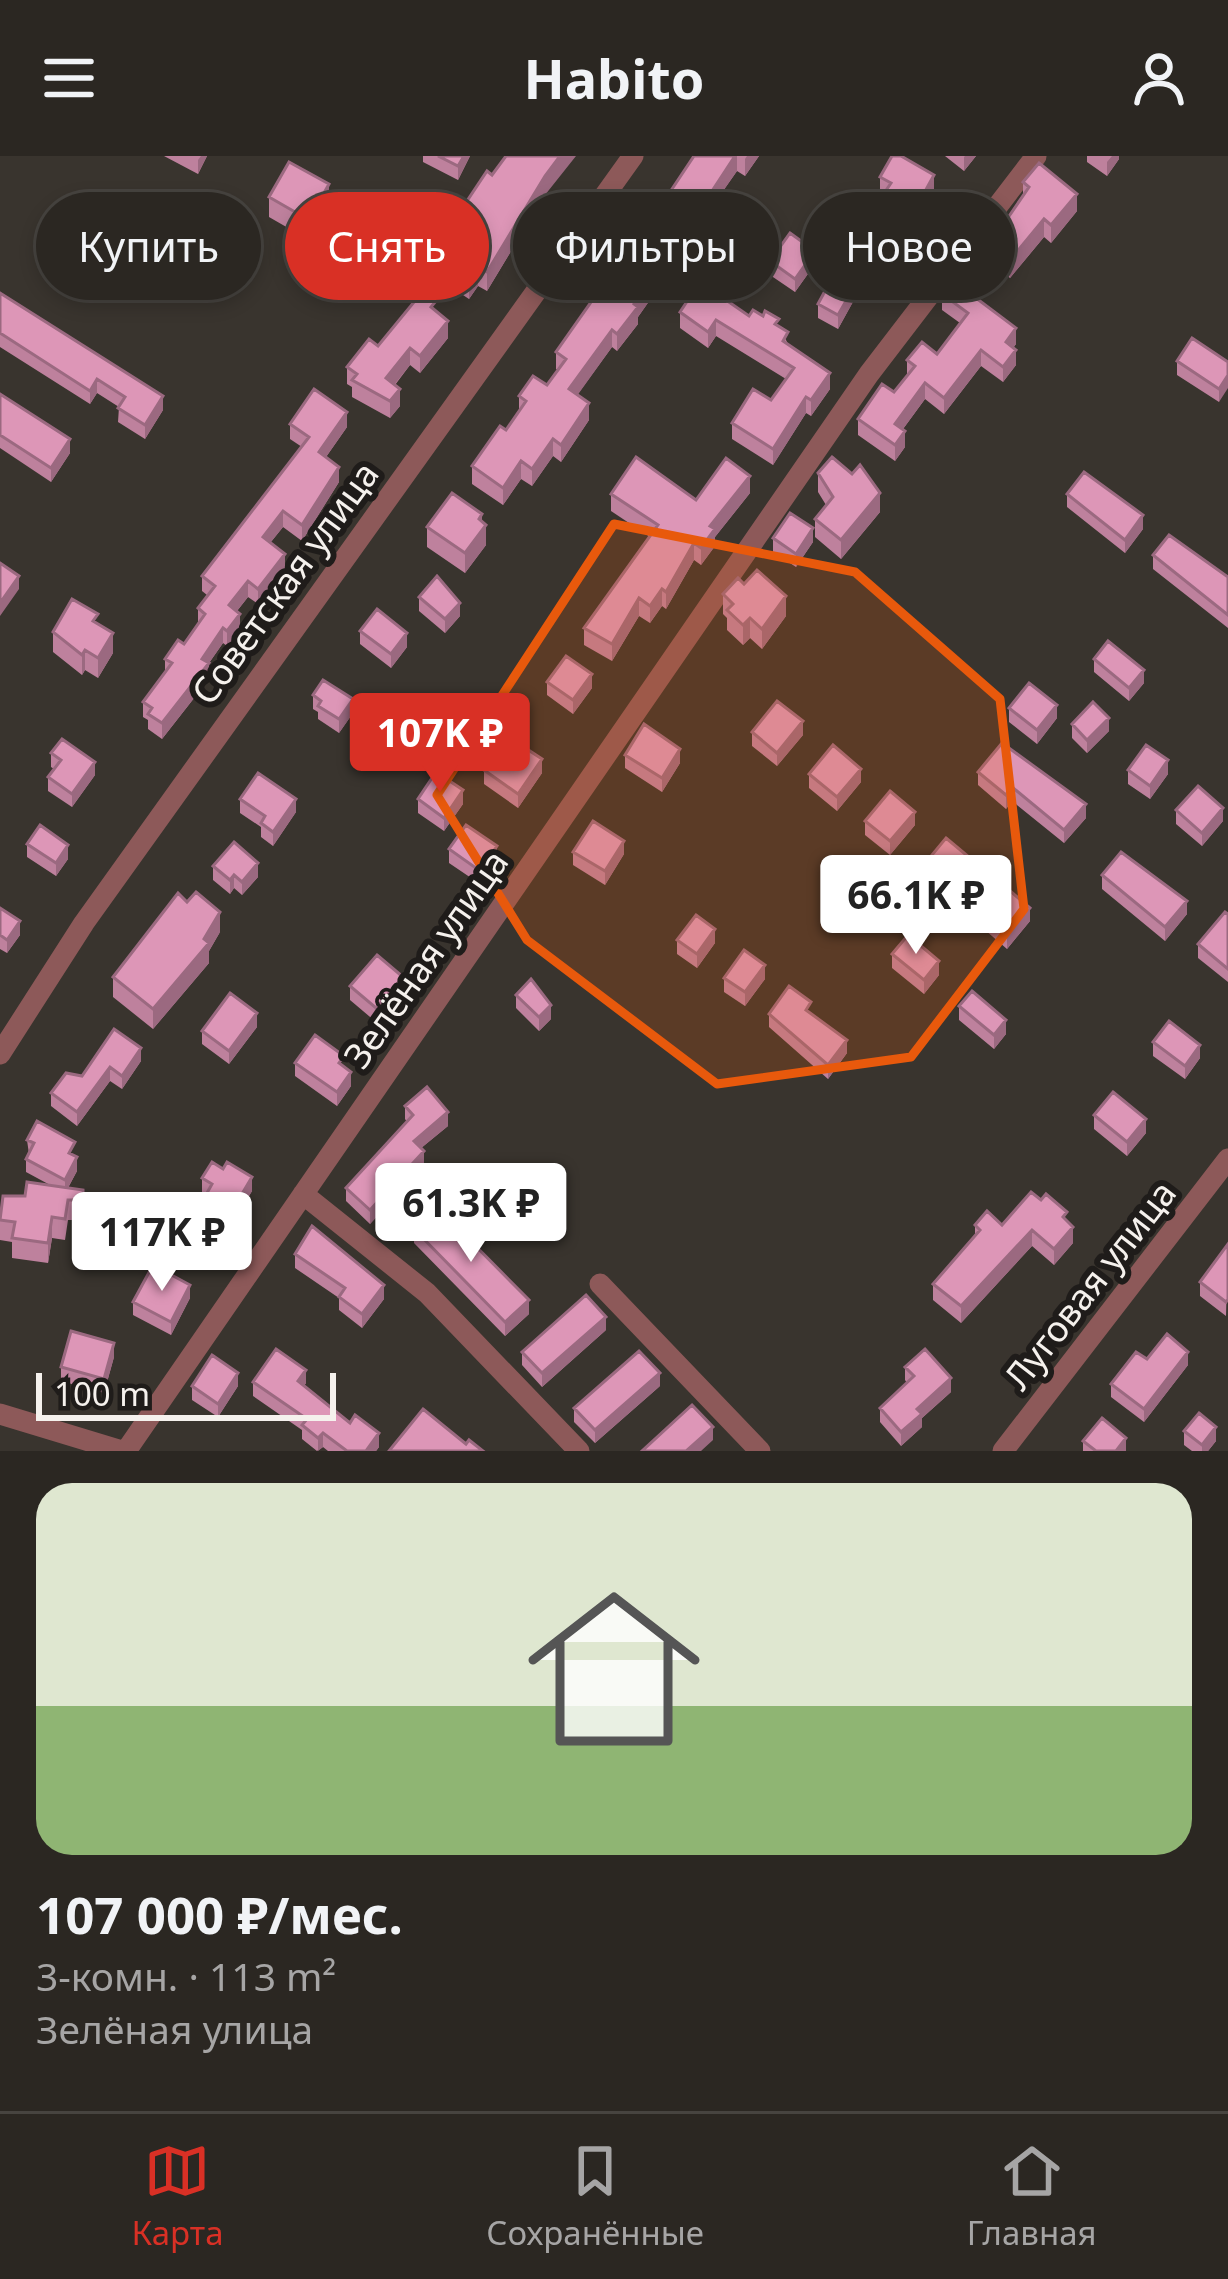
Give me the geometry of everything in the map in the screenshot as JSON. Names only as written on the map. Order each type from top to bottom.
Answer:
[{"type":"street","name":"Советская улица","points":[[0,1054],[84,923],[633,156]]},
{"type":"street","name":"Зелёная улица","points":[[124,1451],[869,374],[1036,156]]},
{"type":"street","name":"Луговая улица","points":[[1003,1451],[1228,1160]]},
{"type":"street","points":[[303,1194],[427,1293],[579,1451]]},
{"type":"street","points":[[600,1284],[760,1451]]},
{"type":"street","points":[[0,1414],[124,1451]]},
{"type":"highlighted area","points":[[614,524],[855,572],[1000,699],[1024,909],[911,1057],[717,1084],[527,940],[437,795]]},
{"type":"building","points":[[438,156],[464,156],[458,166]]},
{"type":"building","points":[[506,156],[560,156],[535,192],[513,192],[513,229],[489,269],[489,192],[473,192],[487,171],[492,175]]},
{"type":"building","points":[[694,156],[735,156],[713,192],[672,189]]},
{"type":"building","points":[[892,156],[901,156],[934,175],[925,192],[892,192],[887,189],[891,183],[880,177]]},
{"type":"building","points":[[289,162],[329,184],[325,192],[285,192],[285,206],[269,197]]},
{"type":"building","points":[[1039,163],[1077,194],[1051,225],[1044,219],[1015,254],[1015,207],[1029,187],[1023,182]]},
{"type":"building","points":[[790,233],[803,242],[803,268],[795,279],[779,267],[779,248]]},
{"type":"building","points":[[0,293],[163,396],[145,425],[118,408],[125,397],[97,379],[90,391],[0,333]]},
{"type":"building","points":[[416,300],[435,300],[431,307],[448,321],[420,356],[410,348],[386,378],[400,389],[390,401],[352,380],[357,374],[347,367],[369,339],[378,346]]},
{"type":"building","points":[[593,300],[637,300],[638,307],[617,334],[612,330],[569,389],[589,403],[561,445],[553,439],[532,469],[521,461],[503,488],[472,466],[500,426],[506,430],[526,401],[519,396],[533,376],[547,385],[566,359],[556,352]]},
{"type":"building","points":[[688,300],[726,300],[749,316],[753,310],[763,316],[765,311],[788,332],[783,341],[830,373],[811,400],[806,397],[773,449],[732,423],[753,389],[771,400],[794,368],[716,320],[708,332],[680,312]]},
{"type":"building","points":[[820,300],[847,300],[838,315],[818,304]]},
{"type":"building","points":[[950,300],[979,300],[1016,328],[1006,342],[1016,350],[1003,367],[981,350],[944,398],[925,383],[895,424],[905,431],[895,445],[858,419],[882,384],[894,392],[915,366],[907,360],[922,342],[937,354],[968,313]]},
{"type":"building","points":[[1192,338],[1228,362],[1228,375],[1219,389],[1177,361]]},
{"type":"building","points":[[314,389],[347,412],[319,452],[339,467],[302,525],[283,511],[263,537],[285,554],[258,589],[248,581],[229,605],[240,614],[227,631],[223,628],[202,659],[209,663],[162,723],[148,714],[152,708],[143,702],[172,663],[165,659],[178,640],[184,644],[205,614],[198,608],[215,586],[202,576],[309,437],[290,424]]},
{"type":"building","points":[[0,394],[70,439],[51,468],[0,435]]},
{"type":"building","points":[[636,457],[696,500],[726,458],[750,476],[710,526],[715,529],[701,548],[694,543],[666,592],[662,589],[650,606],[639,598],[612,644],[584,628],[658,525],[611,494]]},
{"type":"building","points":[[832,457],[852,474],[860,465],[880,493],[841,540],[815,519],[833,497],[818,473]]},
{"type":"building","points":[[1084,472],[1143,515],[1125,540],[1067,494]]},
{"type":"building","points":[[452,493],[482,514],[479,519],[486,525],[465,553],[427,527]]},
{"type":"building","points":[[790,513],[813,528],[796,554],[773,538]]},
{"type":"building","points":[[1169,535],[1228,577],[1228,615],[1153,555]]},
{"type":"building","points":[[0,563],[19,576],[0,603]]},
{"type":"building","points":[[757,570],[786,596],[762,629],[750,618],[743,625],[727,610],[733,604],[723,594],[738,578],[744,584]]},
{"type":"building","points":[[437,576],[460,603],[445,619],[419,597]]},
{"type":"building","points":[[72,599],[98,614],[93,621],[113,633],[98,658],[85,650],[82,655],[53,632]]},
{"type":"building","points":[[377,609],[407,633],[391,654],[360,631]]},
{"type":"building","points":[[1108,641],[1144,670],[1129,688],[1094,659]]},
{"type":"building","points":[[566,656],[592,674],[573,700],[547,682]]},
{"type":"building","points":[[323,680],[353,699],[339,719],[318,706],[321,701],[313,695]]},
{"type":"building","points":[[1029,683],[1057,705],[1037,730],[1009,708]]},
{"type":"building","points":[[777,701],[803,721],[777,753],[752,732]]},
{"type":"building","points":[[1093,702],[1109,718],[1087,740],[1072,724]]},
{"type":"building","points":[[644,724],[680,749],[662,778],[625,755]]},
{"type":"building","points":[[507,736],[542,759],[518,794],[484,770]]},
{"type":"building","points":[[62,739],[95,762],[72,794],[48,777],[61,760],[51,753]]},
{"type":"building","points":[[1002,743],[1086,804],[1064,830],[1012,787],[1006,795],[978,772]]},
{"type":"building","points":[[833,745],[861,769],[837,797],[809,774]]},
{"type":"building","points":[[1146,745],[1168,760],[1150,786],[1128,770]]},
{"type":"building","points":[[436,772],[463,790],[444,818],[418,799]]},
{"type":"building","points":[[258,773],[296,799],[273,832],[261,823],[265,816],[240,799]]},
{"type":"building","points":[[1198,786],[1223,808],[1202,833],[1176,810]]},
{"type":"building","points":[[890,791],[915,812],[890,841],[865,821]]},
{"type":"building","points":[[593,821],[624,841],[605,871],[573,852]]},
{"type":"building","points":[[40,825],[68,845],[56,863],[27,844]]},
{"type":"building","points":[[466,825],[497,846],[480,871],[449,849]]},
{"type":"building","points":[[946,838],[970,858],[945,887],[922,867]]},
{"type":"building","points":[[234,842],[258,863],[242,882],[234,875],[230,880],[213,866]]},
{"type":"building","points":[[1121,852],[1187,901],[1165,927],[1102,875]]},
{"type":"building","points":[[1001,883],[1030,908],[1007,935],[978,911]]},
{"type":"building","points":[[196,892],[220,912],[204,939],[209,943],[153,1009],[113,977],[178,893],[187,902]]},
{"type":"building","points":[[0,908],[20,921],[7,940],[0,935]]},
{"type":"building","points":[[1228,914],[1228,969],[1198,944]]},
{"type":"building","points":[[696,915],[715,929],[697,954],[677,940]]},
{"type":"building","points":[[908,935],[939,961],[924,980],[892,954]]},
{"type":"building","points":[[744,950],[765,965],[745,992],[724,978]]},
{"type":"building","points":[[377,955],[403,977],[376,1008],[350,986]]},
{"type":"building","points":[[531,979],[551,1005],[539,1017],[516,995]]},
{"type":"building","points":[[789,986],[811,1002],[806,1010],[847,1040],[828,1065],[769,1014]]},
{"type":"building","points":[[972,991],[1006,1020],[994,1035],[959,1006]]},
{"type":"building","points":[[230,993],[257,1013],[229,1051],[202,1031]]},
{"type":"building","points":[[1169,1021],[1200,1045],[1185,1066],[1153,1042]]},
{"type":"building","points":[[114,1029],[141,1048],[122,1076],[110,1067],[77,1112],[51,1093],[66,1073],[82,1076]]},
{"type":"building","points":[[315,1035],[344,1056],[339,1063],[351,1072],[337,1092],[295,1063]]},
{"type":"building","points":[[427,1087],[448,1112],[414,1141],[424,1151],[370,1210],[346,1188],[413,1115],[405,1106]]},
{"type":"building","points":[[1113,1092],[1146,1119],[1127,1142],[1094,1115]]},
{"type":"building","points":[[37,1121],[75,1142],[69,1153],[77,1157],[65,1180],[26,1159],[34,1143],[27,1140]]},
{"type":"building","points":[[212,1162],[223,1169],[227,1162],[252,1177],[233,1209],[207,1193],[212,1184],[202,1178]]},
{"type":"building","points":[[27,1182],[83,1190],[83,1200],[68,1200],[65,1219],[52,1217],[48,1243],[12,1238],[15,1222],[0,1220],[3,1196],[25,1196]]},
{"type":"building","points":[[1031,1192],[1041,1200],[1046,1194],[1067,1212],[1063,1217],[1073,1227],[1054,1249],[1032,1230],[961,1306],[933,1284],[980,1230],[975,1225],[987,1211],[1002,1225]]},
{"type":"building","points":[[437,1207],[529,1300],[505,1322],[414,1229]]},
{"type":"building","points":[[312,1226],[384,1285],[362,1314],[339,1297],[345,1288],[295,1254]]},
{"type":"building","points":[[1228,1244],[1228,1299],[1226,1302],[1200,1282]]},
{"type":"building","points":[[153,1265],[190,1285],[171,1322],[133,1302]]},
{"type":"building","points":[[586,1295],[606,1317],[542,1373],[522,1352]]},
{"type":"building","points":[[71,1331],[114,1343],[104,1379],[61,1367]]},
{"type":"building","points":[[1167,1334],[1188,1352],[1144,1409],[1111,1384],[1136,1352],[1147,1359]]},
{"type":"building","points":[[276,1349],[306,1370],[298,1381],[350,1423],[355,1415],[379,1433],[366,1451],[347,1451],[323,1433],[318,1438],[302,1425],[307,1419],[253,1382]]},
{"type":"building","points":[[925,1349],[951,1378],[917,1409],[922,1414],[901,1432],[880,1408],[914,1376],[905,1367]]},
{"type":"building","points":[[639,1351],[660,1373],[595,1430],[574,1408]]},
{"type":"building","points":[[212,1355],[238,1373],[218,1404],[192,1386]]},
{"type":"building","points":[[692,1405],[713,1427],[686,1451],[642,1451]]},
{"type":"building","points":[[423,1409],[466,1444],[469,1440],[483,1451],[389,1451]]},
{"type":"building","points":[[1199,1413],[1216,1427],[1202,1445],[1184,1431]]},
{"type":"building","points":[[1102,1418],[1126,1438],[1116,1451],[1096,1451],[1083,1441]]}]
